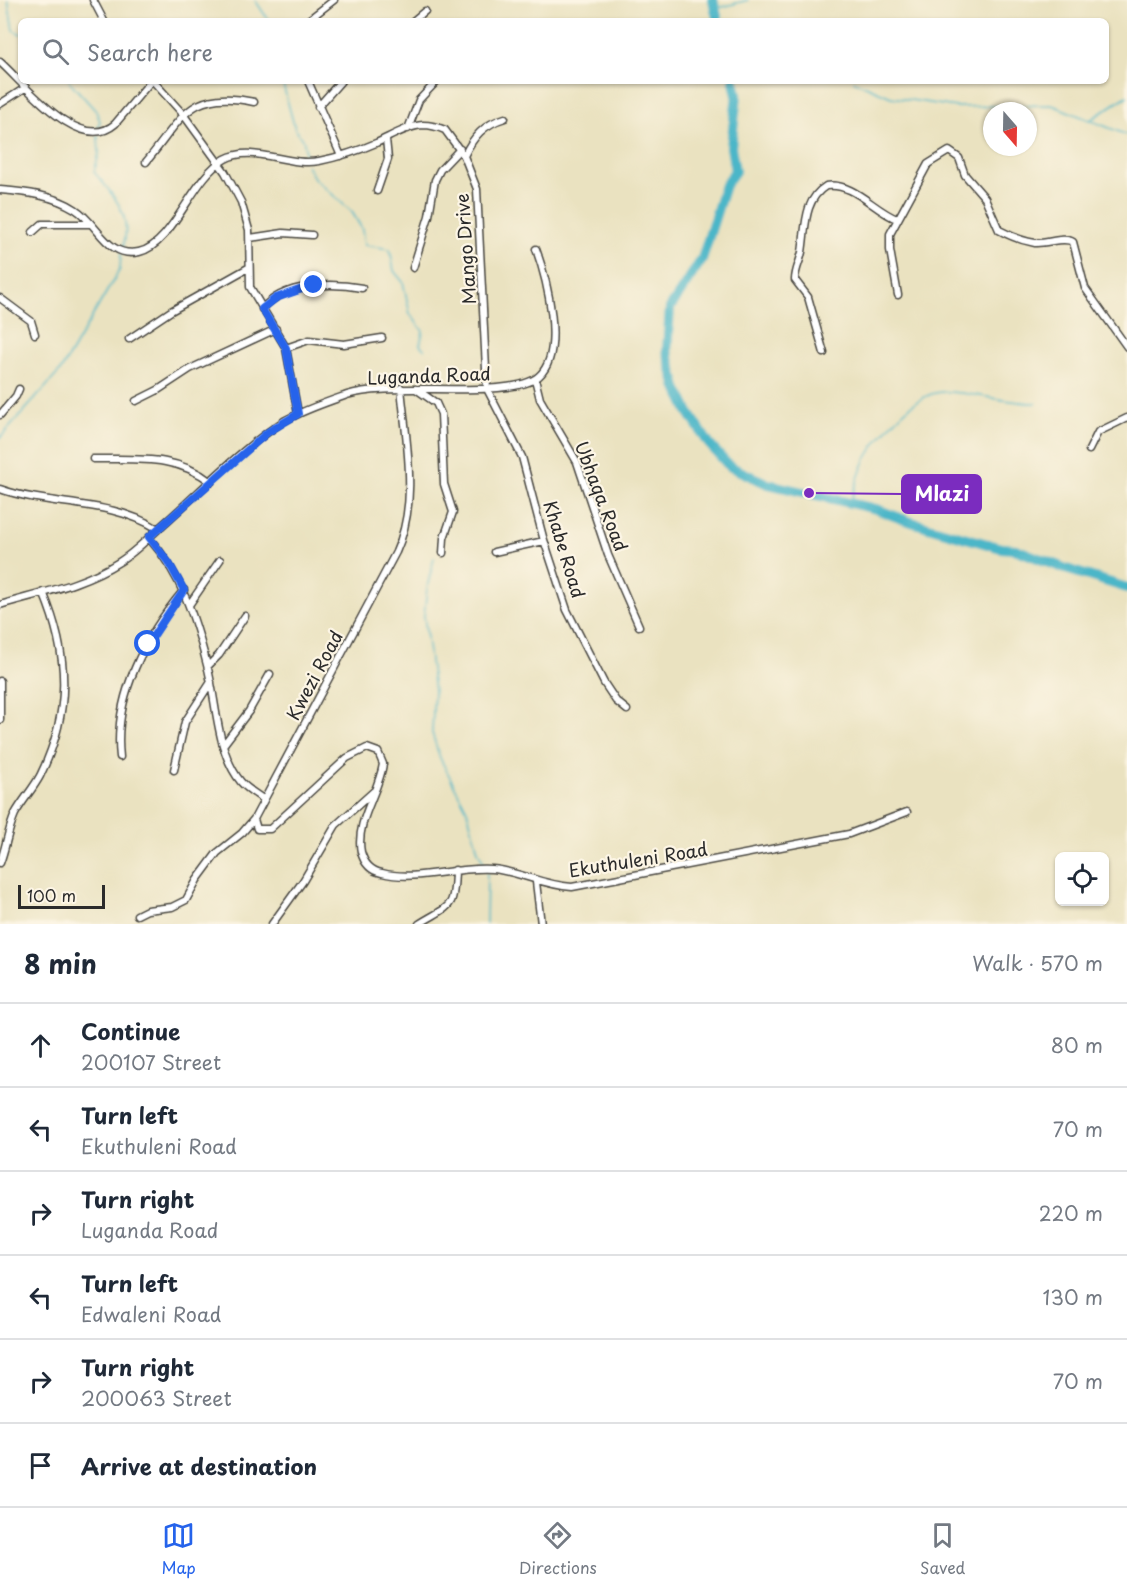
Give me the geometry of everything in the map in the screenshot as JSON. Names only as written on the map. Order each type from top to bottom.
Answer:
[{"type":"street","points":[[93,0],[102,18]]},
{"type":"street","points":[[311,18],[334,0]]},
{"type":"street","points":[[417,18],[425,11]]},
{"type":"street","points":[[0,62],[18,81]]},
{"type":"street","points":[[21,84],[50,110],[70,123],[95,134],[108,130],[115,124],[149,84]]},
{"type":"street","points":[[155,84],[183,114],[219,163],[241,202],[250,238],[248,268],[250,287],[286,348],[298,414]]},
{"type":"street","points":[[309,84],[341,156]]},
{"type":"street","points":[[318,107],[338,84]]},
{"type":"street","points":[[408,129],[419,100],[434,84]]},
{"type":"street","points":[[0,104],[25,88]]},
{"type":"street","points":[[146,162],[183,114],[208,99],[233,97],[254,102]]},
{"type":"street","points":[[464,156],[472,137],[496,120],[505,118]]},
{"type":"street","name":"Mango Drive","points":[[219,163],[235,155],[246,154],[297,163],[341,156],[422,125],[445,130],[464,156],[477,189],[487,389]]},
{"type":"street","points":[[377,191],[388,159],[386,139]]},
{"type":"street","points":[[413,268],[429,216],[435,180],[440,170],[460,149]]},
{"type":"street","points":[[898,295],[889,242],[897,219],[928,164],[949,151],[958,158],[965,175],[985,198],[999,230],[1024,241],[1047,243],[1067,239],[1075,246],[1085,288],[1127,347]]},
{"type":"street","points":[[0,190],[40,195],[63,203],[76,209],[115,250],[128,253],[141,252],[156,242],[219,163]]},
{"type":"street","points":[[824,353],[808,297],[795,280],[803,250],[805,220],[814,200],[826,186],[849,188],[884,214],[897,219]]},
{"type":"street","points":[[33,232],[42,224],[90,224]]},
{"type":"street","points":[[250,238],[283,233],[312,235]]},
{"type":"street","points":[[535,379],[541,375],[549,360],[552,330],[545,279],[536,249]]},
{"type":"street","points":[[129,339],[171,311],[248,268]]},
{"type":"street","points":[[262,309],[276,298],[307,286],[362,288]]},
{"type":"street","points":[[0,298],[31,321],[35,334]]},
{"type":"street","points":[[136,401],[190,369],[276,329]]},
{"type":"street","points":[[286,348],[309,340],[344,344],[382,338]]},
{"type":"street","name":"Luganda Road","points":[[0,605],[97,574],[121,561],[268,432],[298,414],[355,393],[401,388],[487,389],[535,379]]},
{"type":"street","name":"Ubhaqa Road","points":[[535,379],[540,399],[577,462],[608,555],[639,626]]},
{"type":"street","name":"Kwezi Road","points":[[137,915],[147,910],[172,907],[186,900],[197,880],[217,853],[242,833],[254,819],[402,540],[409,493],[401,388]]},
{"type":"street","points":[[0,415],[19,389]]},
{"type":"street","points":[[416,389],[436,403],[441,414],[444,484],[453,512],[444,538],[443,553]]},
{"type":"street","name":"Khabe Road","points":[[487,389],[522,458],[558,587],[579,634],[611,694],[627,710]]},
{"type":"street","points":[[1089,450],[1098,432],[1127,418]]},
{"type":"street","points":[[93,459],[169,462],[202,475],[211,482]]},
{"type":"street","points":[[0,489],[39,498],[99,507],[135,517],[158,529]]},
{"type":"street","points":[[149,537],[169,563],[184,590],[208,666],[224,744],[241,782],[263,799]]},
{"type":"street","points":[[494,552],[544,541]]},
{"type":"street","points":[[189,605],[220,560]]},
{"type":"street","points":[[120,758],[119,731],[127,687],[158,625],[184,590]]},
{"type":"street","points":[[0,863],[3,838],[47,761],[58,729],[64,694],[65,671],[62,647],[43,592]]},
{"type":"street","points":[[208,666],[219,655],[245,616]]},
{"type":"street","points":[[224,744],[249,711],[270,675]]},
{"type":"street","points":[[0,681],[0,720]]},
{"type":"street","points":[[174,770],[189,714],[211,682]]},
{"type":"street","name":"Ekuthuleni Road","points":[[254,819],[257,829],[270,829],[359,749],[373,749],[381,758],[382,770],[362,828],[360,842],[366,862],[373,870],[384,874],[495,869],[536,882],[572,887],[849,834],[907,812]]},
{"type":"street","points":[[272,924],[303,881],[336,825],[377,788]]},
{"type":"street","points":[[419,924],[445,910],[453,902],[455,870]]},
{"type":"street","points":[[536,882],[541,924]]},
{"type":"waterway","points":[[8,0],[13,30],[18,32]]},
{"type":"waterway","points":[[255,0],[267,18]]},
{"type":"waterway","points":[[713,0],[717,18]]},
{"type":"waterway","points":[[715,9],[748,0]]},
{"type":"waterway","points":[[72,84],[96,111],[100,121],[98,128]]},
{"type":"waterway","points":[[283,84],[295,129],[304,142],[306,159]]},
{"type":"waterway","points":[[735,84],[737,95],[731,147],[735,171],[725,185],[702,259],[670,308],[667,351],[677,388],[688,411],[709,444],[729,466],[768,484],[876,509],[908,521],[1001,548],[1015,549],[1066,569],[1127,588]]},
{"type":"waterway","points":[[861,84],[891,97],[956,107],[1052,105],[1127,135]]},
{"type":"waterway","points":[[1090,120],[1127,96]]},
{"type":"waterway","points":[[98,136],[99,154],[94,172],[120,207],[125,225],[123,247]]},
{"type":"waterway","points":[[307,165],[314,178],[352,212],[362,229],[364,245],[390,249],[394,271],[403,282],[410,314],[423,331],[420,345],[424,349]]},
{"type":"waterway","points":[[0,438],[61,370],[120,269],[121,254]]},
{"type":"waterway","points":[[850,503],[861,469],[872,449],[899,416],[921,399],[944,392],[1036,403]]},
{"type":"waterway","points":[[434,558],[427,588],[424,616],[434,691],[432,733],[440,758],[467,810],[478,851],[485,865]]},
{"type":"waterway","points":[[486,924],[487,873]]},
{"type":"place","name":"Mlazi","points":[[809,493]]},
{"type":"route","points":[[148,644],[158,625],[184,590],[169,563],[149,537],[268,432],[298,414],[288,352],[262,309],[276,298],[314,285]]}]
